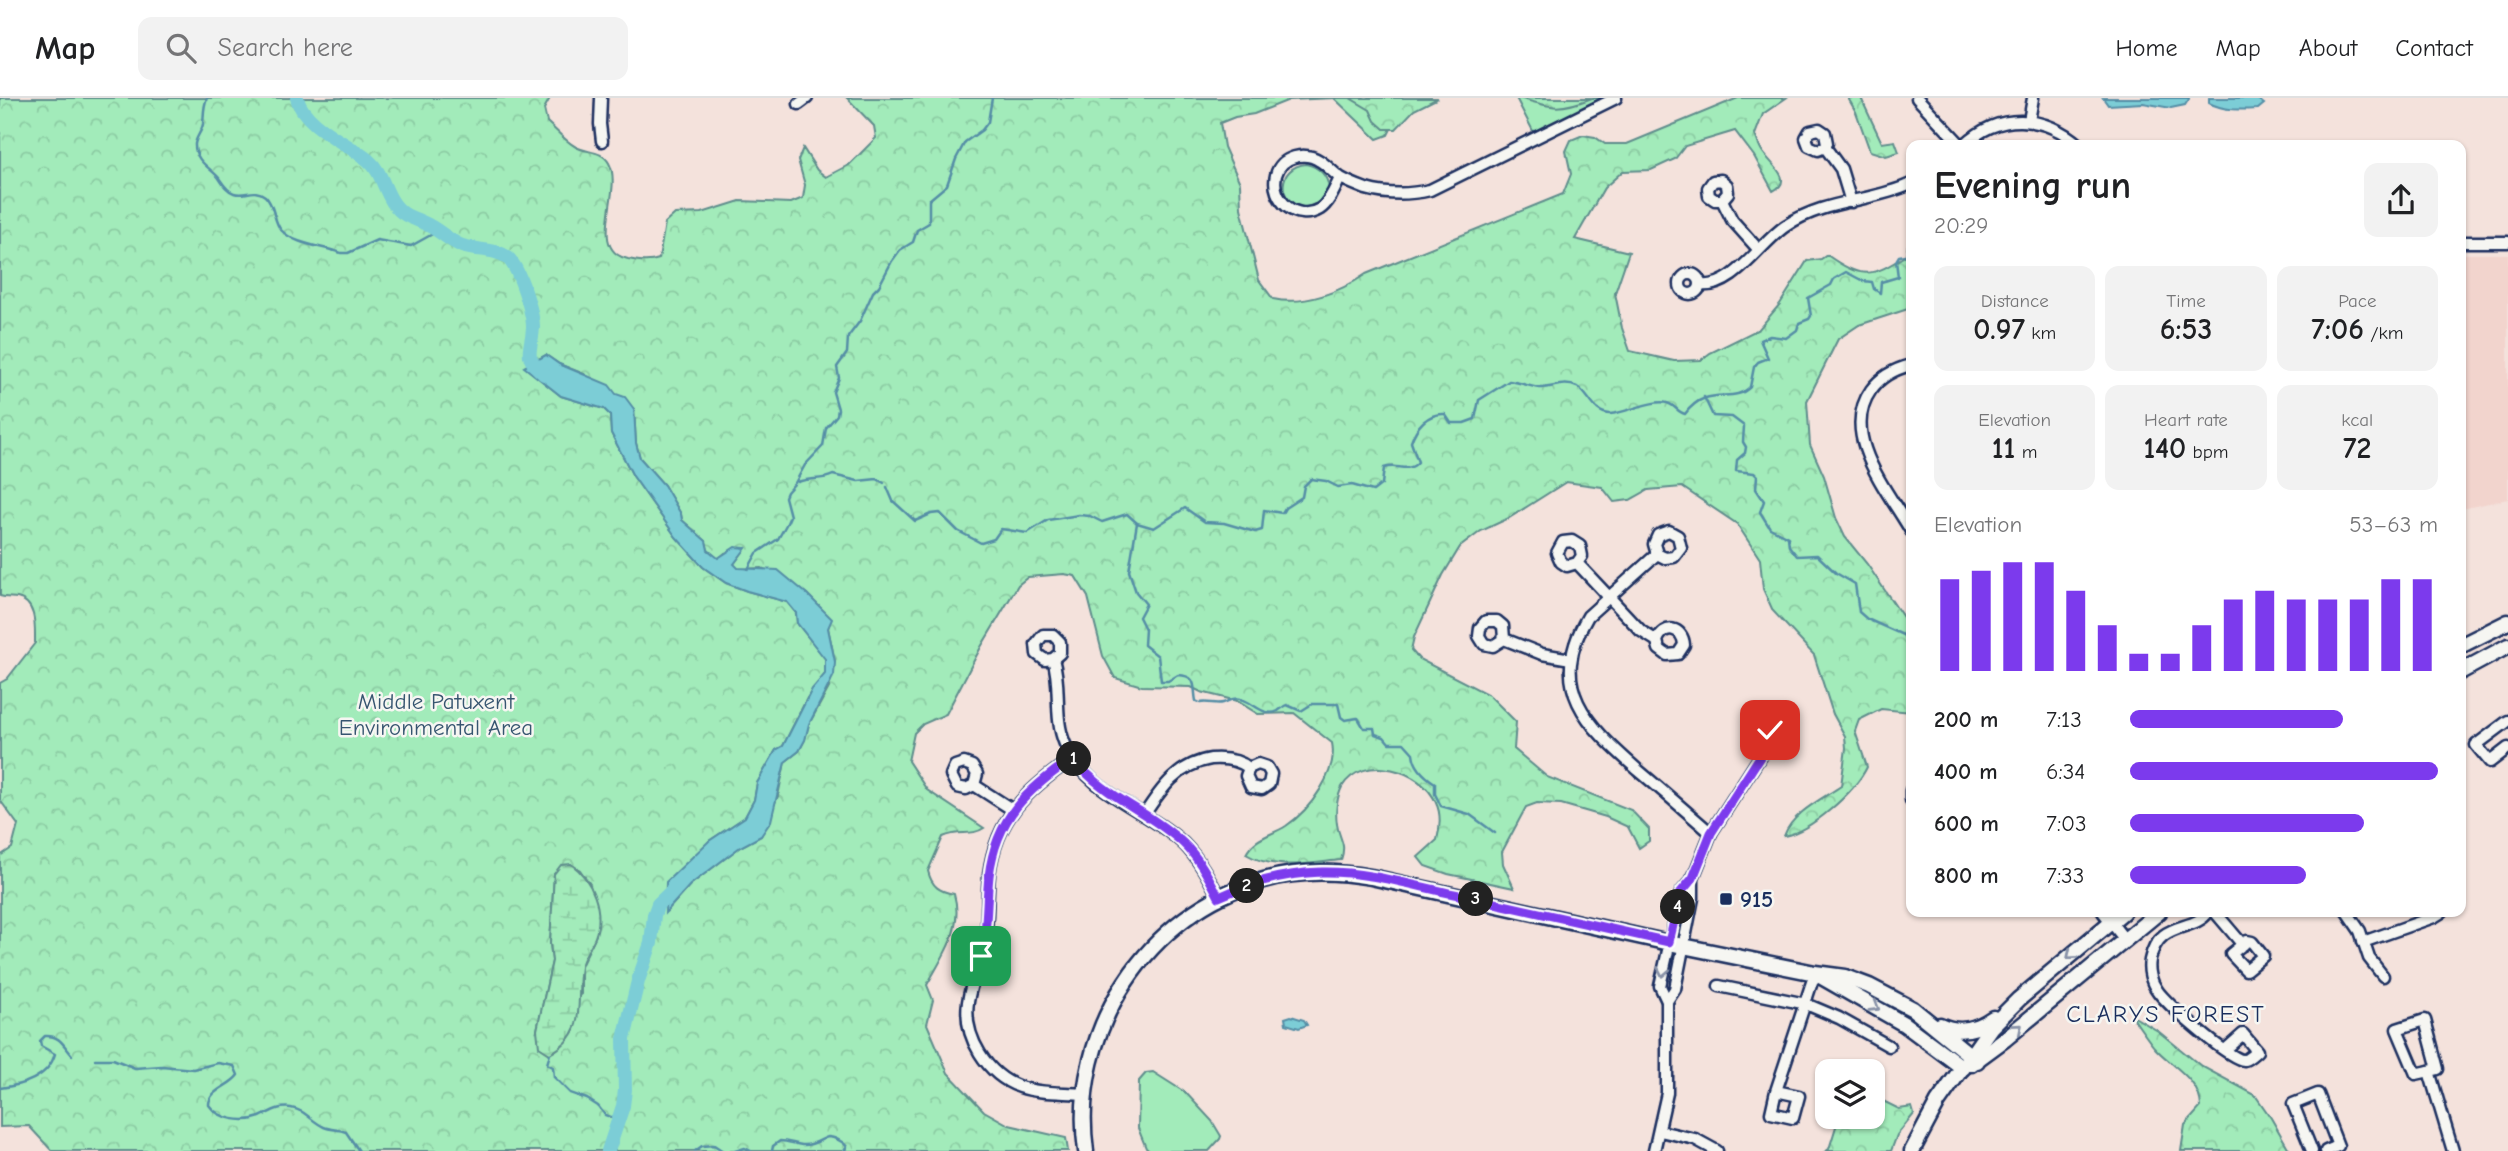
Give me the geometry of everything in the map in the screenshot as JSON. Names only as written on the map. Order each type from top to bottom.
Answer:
[{"type":"street","points":[[601,98],[602,141]]},
{"type":"street","points":[[1340,178],[1324,204],[1310,213],[1289,209],[1280,200],[1276,189],[1279,168],[1290,158],[1305,155],[1319,160],[1340,178],[1363,188],[1388,193],[1430,190],[1616,98]]},
{"type":"street","points":[[1917,98],[1957,140]]},
{"type":"street","points":[[2029,121],[2033,98]]},
{"type":"street","points":[[1969,140],[1993,125],[2015,121],[2029,121],[2056,130],[2071,140]]},
{"type":"street","points":[[1825,147],[1841,169],[1851,202]]},
{"type":"street","points":[[1700,285],[1713,285],[1730,276],[1779,231],[1799,218],[1824,208],[1906,186]]},
{"type":"street","points":[[1722,200],[1732,220],[1758,249]]},
{"type":"street","points":[[2466,242],[2508,242]]},
{"type":"street","points":[[1906,367],[1890,372],[1873,387],[1863,407],[1859,427],[1864,449],[1906,522]]},
{"type":"street","points":[[1657,554],[1588,616],[1571,659],[1576,698],[1592,728],[1711,833]]},
{"type":"street","points":[[1577,563],[1641,631],[1657,640]]},
{"type":"street","points":[[2466,643],[2508,622]]},
{"type":"street","points":[[1504,639],[1542,654],[1571,659]]},
{"type":"street","points":[[2466,669],[2508,646]]},
{"type":"street","points":[[1053,659],[1057,676],[1059,722],[1073,758],[1103,789],[1171,833],[1194,855],[1219,897]]},
{"type":"street","points":[[1654,1151],[1667,1093],[1667,1001],[1660,986],[1681,892],[1693,878],[1711,833],[1765,749],[1769,739],[1769,716]]},
{"type":"street","points":[[2508,720],[2476,745],[2490,762],[2508,748]]},
{"type":"street","points":[[1073,758],[1036,784],[1004,824],[991,868],[985,942],[968,1004],[972,1037],[991,1068],[1011,1083],[1033,1090],[1084,1094]]},
{"type":"street","points":[[1144,815],[1170,780],[1192,764],[1226,759],[1236,760],[1249,768]]},
{"type":"street","points":[[974,785],[1013,810]]},
{"type":"street","points":[[1086,1151],[1084,1094],[1089,1067],[1101,1026],[1127,978],[1169,931],[1201,907],[1251,884],[1284,875],[1345,873],[1412,885],[1684,946],[1845,977],[1895,998],[1947,1029],[1970,1029],[1986,1023],[2019,999]]},
{"type":"street","points":[[1667,1001],[1675,989],[1693,898],[1693,878]]},
{"type":"street","points":[[1912,1151],[1938,1102],[1970,1061],[1990,1027],[2107,917],[2125,940]]},
{"type":"street","points":[[1970,1061],[2152,917]]},
{"type":"street","points":[[2203,917],[2198,923],[2176,927],[2162,937],[2152,951],[2149,970],[2159,994],[2200,1033],[2225,1050]]},
{"type":"street","points":[[2219,917],[2243,944]]},
{"type":"street","points":[[2350,917],[2360,931],[2370,958],[2383,976]]},
{"type":"street","points":[[2363,942],[2434,917]]},
{"type":"street","points":[[1815,973],[1970,1061]]},
{"type":"street","points":[[1776,1090],[1815,973]]},
{"type":"street","points":[[1720,986],[1806,1004],[1839,1018],[1889,1046]]},
{"type":"street","points":[[1929,1020],[1970,1061]]},
{"type":"street","points":[[2425,1020],[2438,1069],[2429,1071],[2416,1074],[2397,1029],[2425,1020]]},
{"type":"street","points":[[2429,1071],[2453,1151]]},
{"type":"street","points":[[2312,1151],[2293,1104],[2318,1094],[2338,1146],[2326,1151]]},
{"type":"street","points":[[1660,1130],[1706,1143],[1717,1151]]},
{"type":"shaded area","points":[[2466,254],[2508,254],[2508,499],[2466,508]]},
{"type":"green space","name":"Middle Patuxent Environmental Area","points":[[0,98],[550,98],[544,109],[547,122],[572,145],[598,154],[609,163],[612,188],[607,232],[609,244],[616,253],[628,259],[647,261],[659,259],[665,223],[675,214],[702,213],[740,201],[791,203],[803,198],[805,185],[798,160],[803,148],[817,170],[826,177],[849,165],[876,138],[874,126],[847,98],[1336,98],[1289,100],[1254,114],[1220,123],[1224,147],[1240,183],[1241,208],[1259,280],[1273,299],[1297,301],[1334,292],[1366,274],[1563,194],[1571,174],[1566,151],[1571,140],[1583,135],[1595,137],[1605,144],[1627,144],[1738,98],[1786,98],[1763,114],[1755,135],[1762,151],[1781,177],[1782,182],[1773,191],[1754,156],[1735,131],[1685,146],[1675,159],[1651,170],[1623,171],[1604,188],[1575,239],[1629,252],[1615,293],[1630,351],[1674,361],[1701,360],[1759,329],[1780,304],[1807,261],[1821,259],[1827,255],[1849,268],[1866,273],[1884,268],[1906,255],[1906,310],[1859,325],[1838,339],[1807,401],[1810,445],[1824,476],[1836,518],[1845,537],[1906,622],[1906,712],[1881,709],[1859,720],[1855,731],[1867,767],[1853,788],[1831,809],[1795,833],[1784,836],[1794,820],[1841,786],[1845,736],[1833,714],[1814,655],[1773,611],[1763,589],[1760,559],[1737,524],[1682,487],[1648,490],[1630,500],[1614,502],[1602,487],[1566,482],[1509,518],[1481,531],[1460,547],[1443,575],[1414,637],[1411,650],[1419,659],[1489,695],[1516,722],[1514,749],[1547,777],[1631,810],[1649,829],[1649,841],[1639,848],[1628,827],[1606,817],[1561,804],[1537,803],[1526,807],[1502,852],[1503,864],[1514,888],[1448,874],[1425,866],[1418,857],[1437,840],[1440,821],[1438,808],[1429,791],[1419,782],[1406,774],[1378,768],[1364,770],[1352,776],[1342,787],[1336,815],[1343,845],[1341,860],[1280,864],[1268,863],[1246,854],[1258,840],[1295,819],[1313,800],[1331,766],[1332,743],[1294,713],[1258,714],[1237,701],[1191,687],[1142,686],[1115,678],[1103,656],[1088,597],[1075,576],[1064,574],[1028,577],[1018,585],[946,714],[923,724],[914,733],[908,761],[927,790],[984,828],[943,837],[928,871],[937,887],[954,894],[956,919],[950,941],[927,985],[933,1000],[927,1024],[948,1073],[984,1111],[1009,1125],[1066,1138],[1068,1151],[52,1151],[29,1126],[0,1127],[0,856],[12,848],[18,825],[0,800],[0,683],[7,679],[35,643],[34,616],[28,604],[17,598],[0,596]],"holes":[[[546,355],[559,364],[584,374],[634,409],[636,443],[640,458],[664,485],[682,520],[706,541],[708,550],[718,559],[725,553],[745,548],[734,564],[738,569],[762,568],[796,586],[831,619],[828,628],[835,661],[829,688],[809,724],[799,751],[785,762],[778,796],[761,836],[740,847],[690,885],[666,912],[709,841],[745,817],[754,800],[757,783],[776,750],[783,746],[807,698],[825,674],[825,658],[797,623],[796,613],[787,602],[726,583],[703,567],[676,537],[633,476],[611,433],[610,415],[604,409],[561,396],[525,367]],[[571,864],[580,870],[590,884],[596,935],[581,966],[581,994],[537,1030],[552,961],[550,943],[554,874]]]},
{"type":"green space","points":[[1334,98],[1406,98],[1388,135],[1377,139]]},
{"type":"green space","points":[[1350,98],[1438,98],[1414,110],[1396,129],[1384,129],[1375,121],[1370,110]]},
{"type":"green space","points":[[1516,98],[1602,98],[1534,133]]},
{"type":"green space","points":[[1519,98],[1592,98],[1556,107]]},
{"type":"green space","points":[[1848,98],[1861,98],[1882,143],[1895,141],[1899,152],[1886,156],[1870,151]]},
{"type":"green space","points":[[1306,164],[1322,172],[1329,188],[1318,203],[1304,208],[1288,199],[1284,185],[1290,171]]},
{"type":"green space","points":[[571,864],[585,878],[595,896],[598,927],[581,967],[575,1026],[562,1045],[550,1054],[539,1047],[537,1030],[552,961],[550,943],[554,874],[561,865]]},
{"type":"green space","points":[[2131,1015],[2158,1031],[2201,1066],[2255,1095],[2290,1151],[2181,1151],[2185,1125],[2201,1107],[2196,1088],[2154,1047]]},
{"type":"green space","points":[[1153,1072],[1186,1093],[1212,1121],[1221,1136],[1209,1151],[1149,1151],[1146,1148],[1138,1128],[1139,1081],[1146,1073]]},
{"type":"green space","points":[[1885,1102],[1899,1109],[1912,1107],[1914,1114],[1897,1135],[1891,1151],[1826,1151],[1835,1129],[1885,1129]]},
{"type":"water","points":[[2103,98],[2189,99],[2185,105],[2171,108],[2143,103],[2108,105]]},
{"type":"water","points":[[2209,98],[2256,98],[2264,104],[2258,109],[2233,109],[2209,103]]},
{"type":"water","points":[[546,355],[559,364],[609,385],[616,394],[625,397],[634,409],[636,443],[640,458],[664,485],[682,520],[706,541],[708,550],[718,558],[735,547],[746,548],[734,564],[738,568],[778,570],[832,619],[828,628],[835,662],[834,675],[809,724],[799,751],[785,762],[771,821],[761,836],[740,847],[690,885],[665,913],[666,882],[709,841],[745,817],[754,800],[757,783],[776,750],[783,746],[812,689],[825,674],[825,659],[797,623],[796,613],[787,602],[726,583],[703,567],[676,537],[633,476],[611,433],[610,415],[604,409],[561,396],[524,367]]},
{"type":"water","points":[[1291,1016],[1304,1020],[1307,1025],[1299,1028],[1286,1024],[1285,1018]]},
{"type":"waterway","points":[[207,98],[202,127],[195,144],[197,155],[232,192],[257,192],[265,196],[271,204],[278,226],[287,235],[309,244],[348,253],[377,240],[411,246],[438,231]]},
{"type":"waterway","points":[[297,98],[301,108],[317,125],[374,166],[399,210],[462,246],[508,258],[521,280],[531,311],[533,327],[530,357],[544,374]]},
{"type":"waterway","points":[[748,569],[757,553],[778,539],[790,516],[785,497],[787,492],[805,465],[823,446],[826,428],[837,415],[833,392],[839,378],[837,367],[847,353],[848,337],[860,321],[873,292],[892,261],[900,250],[913,242],[917,230],[929,223],[929,200],[947,185],[965,142],[988,122],[992,98]]},
{"type":"waterway","points":[[887,487],[893,501],[915,521],[940,513],[958,531],[981,543],[994,539],[1001,529],[1027,533],[1048,520],[1079,515],[1090,516],[1102,522],[1127,514],[1137,523],[1154,528],[1185,508],[1205,522],[1224,523],[1255,532],[1262,530],[1264,510],[1282,513],[1302,497],[1304,486],[1311,479],[1326,481],[1338,487],[1352,485],[1373,491],[1382,484],[1384,468],[1406,468],[1418,462],[1411,442],[1423,422],[1439,414],[1445,414],[1451,423],[1464,423],[1475,419],[1479,400],[1509,381],[1540,388],[1572,385],[1581,390],[1599,411],[1610,414],[1661,402],[1670,404],[1685,414],[1702,399],[1743,392],[1750,387],[1754,367],[1768,358],[1760,340],[1770,336],[1786,338],[1797,330],[1799,323],[1811,316],[1808,298],[1831,285],[1834,279],[1846,272],[1863,281],[1872,282],[1874,289],[1880,293],[1881,282],[1898,277],[1896,261],[1899,256],[1906,255]]},
{"type":"waterway","points":[[1704,397],[1713,416],[1732,417],[1744,426],[1745,453],[1737,460],[1736,471],[1754,473],[1757,476],[1756,489],[1764,501],[1760,512],[1770,528],[1788,537],[1789,546],[1797,556],[1817,555],[1836,573],[1855,584],[1859,612],[1867,619],[1906,639]]},
{"type":"waterway","points":[[798,482],[833,475],[858,481],[877,479],[884,483]]},
{"type":"waterway","points":[[1137,523],[1129,571],[1136,592],[1146,604],[1139,617],[1145,629],[1144,645],[1158,656],[1161,681],[1168,681],[1178,675],[1189,677],[1194,686],[1196,701],[1200,703],[1238,699],[1273,713],[1287,705],[1301,711],[1312,704],[1338,704],[1341,717],[1345,720],[1358,718],[1364,728],[1374,728],[1375,734],[1384,737],[1389,743],[1404,743],[1413,753],[1420,770],[1435,783],[1435,794],[1441,806],[1469,814],[1495,833]]},
{"type":"waterway","points":[[608,1151],[623,1106],[624,1039],[638,981],[651,943],[654,915],[658,904],[679,884]]},
{"type":"waterway","points":[[0,1088],[34,1079],[47,1069],[55,1054],[41,1046],[40,1041],[45,1036],[58,1039],[72,1055]]},
{"type":"waterway","points":[[550,1054],[547,1064],[553,1067],[554,1077],[570,1093],[587,1099],[605,1115],[620,1120]]},
{"type":"waterway","points":[[95,1059],[113,1059],[135,1068],[162,1066],[193,1069],[218,1063],[234,1066],[238,1075],[212,1095],[209,1105],[213,1110],[225,1117],[247,1120],[278,1109],[296,1109],[324,1127],[346,1132],[359,1151]]},
{"type":"waterway","points":[[772,1151],[773,1146],[780,1141],[807,1145],[828,1137],[844,1143],[847,1147],[844,1151]]},
{"type":"waterway","points":[[695,1151],[702,1146],[714,1145],[723,1151]]},
{"type":"waterway","points":[[735,1151],[745,1148],[751,1151]]},
{"type":"place","name":"915","points":[[1726,899]]},
{"type":"district","name":"CLARYS FOREST","points":[[2166,1014]]},
{"type":"route","points":[[981,956],[987,926],[989,875],[1004,824],[1036,784],[1073,758],[1103,789],[1184,844],[1203,868],[1219,897],[1239,888],[1284,875],[1345,873],[1398,882],[1669,942],[1681,892],[1693,878],[1711,833],[1765,749],[1770,730]]}]
